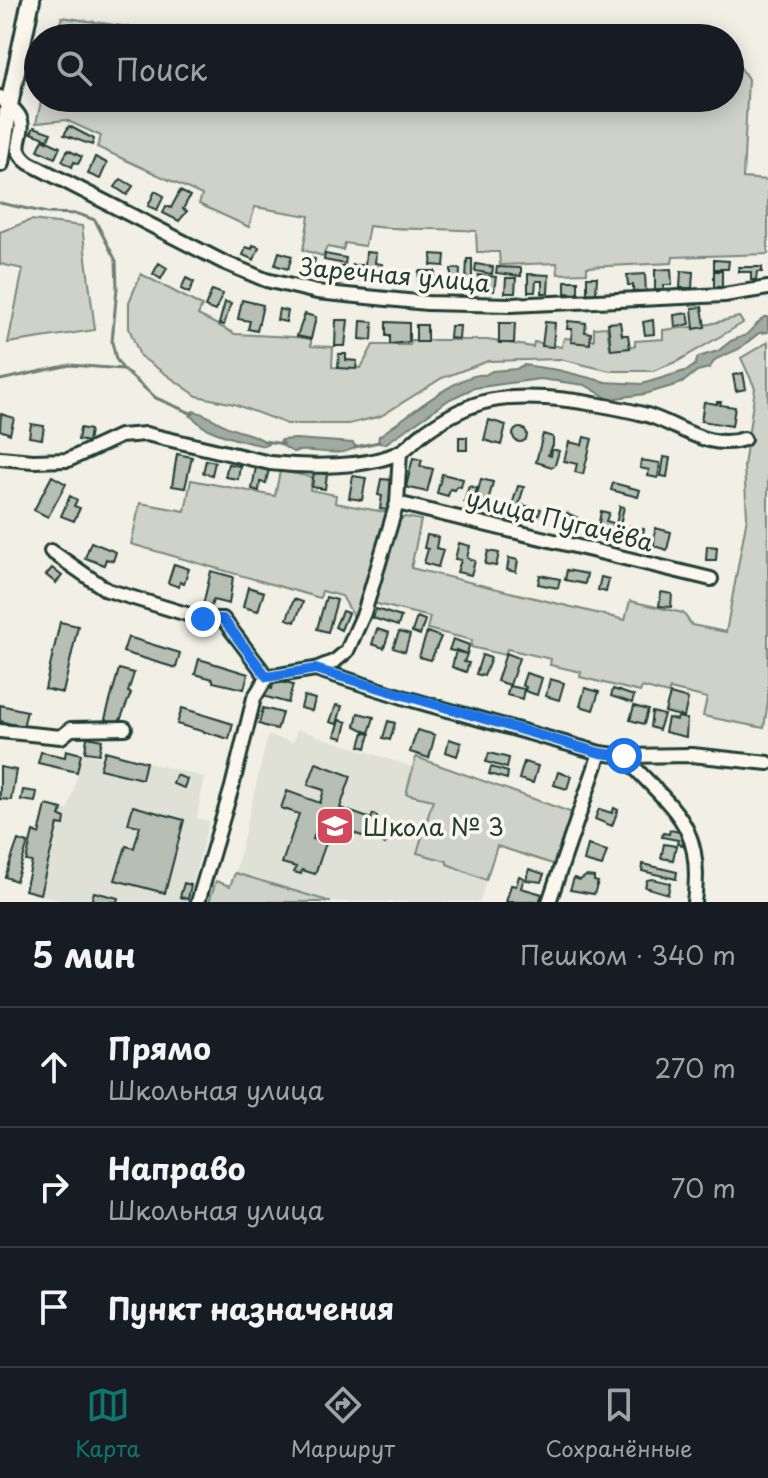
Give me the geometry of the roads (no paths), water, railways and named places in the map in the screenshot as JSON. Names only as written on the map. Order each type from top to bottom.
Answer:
[{"type":"main road","points":[[25,24],[31,0]]},
{"type":"main road","points":[[0,163],[4,101],[24,26]]},
{"type":"street","name":"Заречная улица","points":[[4,101],[18,114],[21,122],[17,147],[21,157],[29,163],[223,262],[288,287],[384,300],[511,305],[724,295],[768,288]]},
{"type":"street","points":[[0,458],[68,460],[120,436],[132,434],[161,437],[241,458],[291,465],[358,463],[400,452],[451,415],[490,399],[547,397],[642,414],[713,442],[744,439]]},
{"type":"street","points":[[198,902],[254,698],[267,677],[315,669],[335,661],[347,651],[364,613],[397,503],[400,452]]},
{"type":"street","name":"улица Пугачёва","points":[[397,503],[711,579]]},
{"type":"street","points":[[51,551],[107,590],[203,619],[223,619],[267,677]]},
{"type":"street","points":[[315,669],[600,753],[624,756],[692,755],[768,763]]},
{"type":"street","points":[[0,731],[61,737],[71,729],[125,728]]},
{"type":"street","points":[[549,902],[600,753]]},
{"type":"street","points":[[624,756],[683,819],[693,845],[696,870],[694,902]]},
{"type":"waterway","points":[[0,203],[47,213],[78,214],[95,220],[116,261],[112,342],[116,359],[156,398],[193,414]]},
{"type":"waterway","points":[[0,380],[70,365],[123,369]]},
{"type":"waterway","points":[[264,441],[284,444]]},
{"type":"waterway","points":[[355,447],[379,442]]},
{"type":"place","name":"Школа № 3","points":[[335,826]]}]
